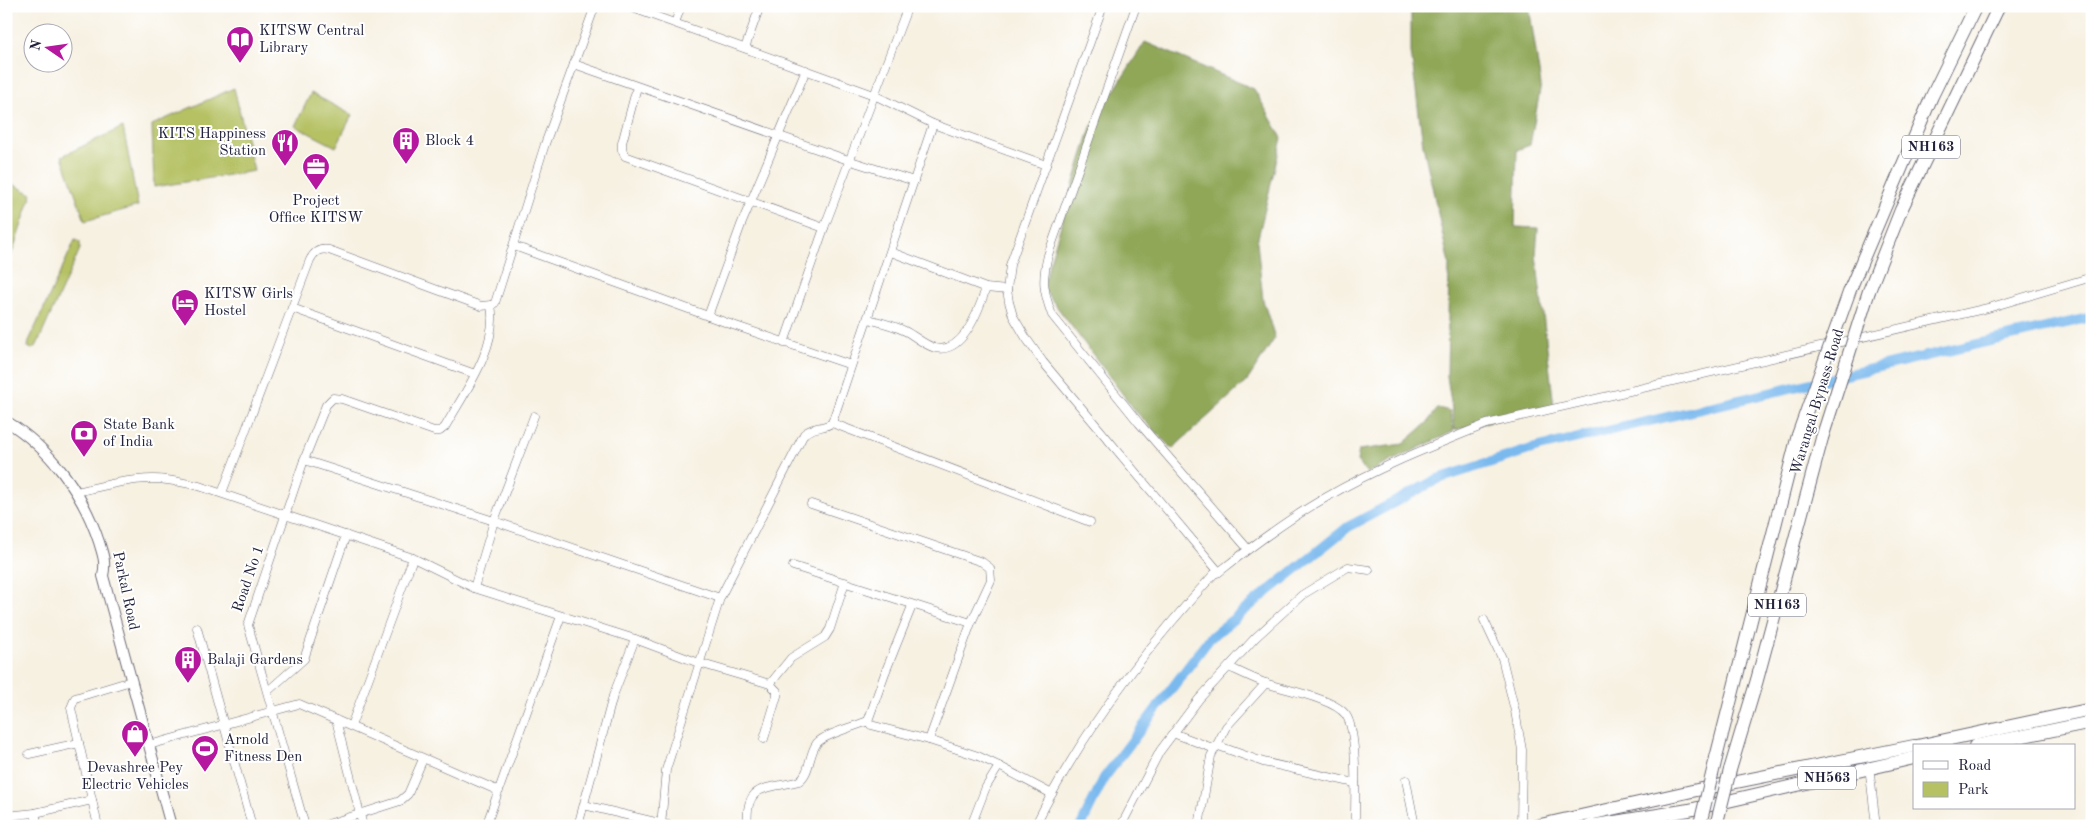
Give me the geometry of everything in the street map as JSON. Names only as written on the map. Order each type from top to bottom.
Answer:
[{"type":"highway","name":"Warangal Bypass Road","points":[[1700,825],[1798,435],[1851,287],[1932,96],[1976,6]]},
{"type":"highway","name":"Warangal Bypass Road","points":[[1716,826],[1822,438],[1869,291],[1901,210],[1999,6]]},
{"type":"highway","name":"NH563","points":[[1926,744],[2092,709]]},
{"type":"highway","points":[[1985,744],[2092,722]]},
{"type":"highway","name":"NH563","points":[[1592,826],[1689,810],[1869,762],[1913,747]]},
{"type":"highway","name":"NH563","points":[[1536,826],[1692,791],[1869,762],[1913,758]]},
{"type":"street","points":[[292,308],[475,374],[489,342],[493,320],[491,306],[498,297],[545,144],[595,6]]},
{"type":"street","points":[[627,6],[874,95],[932,124],[1046,165]]},
{"type":"street","points":[[675,23],[681,6]]},
{"type":"street","points":[[745,48],[760,6]]},
{"type":"street","points":[[784,343],[824,228],[908,6]]},
{"type":"street","points":[[1103,6],[1010,265],[1007,290],[1013,316],[1042,362],[1141,477],[1219,572]]},
{"type":"street","points":[[1136,6],[1048,255],[1043,274],[1044,294],[1052,315],[1139,422],[1248,549]]},
{"type":"street","points":[[574,64],[850,161],[914,181]]},
{"type":"street","points":[[708,316],[750,202],[806,70]]},
{"type":"street","points":[[637,87],[622,143],[622,150],[625,156],[824,228]]},
{"type":"street","points":[[661,824],[666,770],[698,663],[720,598],[804,434],[813,428],[826,427],[832,423],[891,252],[932,124]]},
{"type":"street","points":[[514,246],[851,366]]},
{"type":"street","points":[[222,493],[312,255],[319,250],[324,249],[481,306],[491,306]]},
{"type":"street","points":[[891,252],[986,288],[1007,290]]},
{"type":"street","points":[[1035,826],[1081,743],[1107,704],[1183,608],[1214,574],[1325,498],[1424,448],[1487,424],[1988,308],[2092,277]]},
{"type":"street","points":[[868,319],[905,331],[934,348],[946,347],[954,343],[969,328],[978,313],[986,288]]},
{"type":"street","name":"Road No 1","points":[[305,826],[248,624],[304,460],[326,405],[333,398],[342,399],[434,431],[440,431],[445,427],[475,374]]},
{"type":"street","points":[[474,588],[494,521],[534,416]]},
{"type":"street","name":"Parkal Road","points":[[6,420],[51,459],[77,492],[96,533],[106,564],[103,576],[171,826]]},
{"type":"street","points":[[832,423],[1090,522]]},
{"type":"street","points":[[304,460],[494,521],[720,598]]},
{"type":"street","points":[[77,492],[112,484],[153,479],[175,481],[222,493],[414,558],[474,588],[634,639],[698,663],[770,684],[777,691],[764,739]]},
{"type":"street","points":[[811,504],[987,565],[992,572],[991,580],[971,623],[929,740]]},
{"type":"street","points":[[268,691],[304,659],[346,535]]},
{"type":"street","points":[[351,726],[414,558]]},
{"type":"street","points":[[793,566],[912,606],[971,623]]},
{"type":"street","points":[[1121,826],[1160,750],[1199,699],[1255,638],[1302,595],[1348,568],[1369,570]]},
{"type":"street","points":[[770,684],[791,658],[825,637],[830,629],[845,582]]},
{"type":"street","points":[[748,826],[748,806],[757,790],[799,782],[804,778],[814,748],[820,740],[868,721],[912,606]]},
{"type":"street","points":[[486,826],[561,616]]},
{"type":"street","points":[[1484,620],[1502,658],[1515,711],[1522,750],[1521,826]]},
{"type":"street","points":[[197,628],[252,826]]},
{"type":"street","points":[[578,826],[613,696],[634,639]]},
{"type":"street","points":[[1229,667],[1266,683],[1339,708],[1346,716],[1352,730],[1355,783],[1354,818]]},
{"type":"street","points":[[98,826],[71,708],[75,698],[131,681]]},
{"type":"street","points":[[1198,826],[1211,756],[1226,727],[1266,683]]},
{"type":"street","points":[[149,745],[299,704],[499,791]]},
{"type":"street","points":[[336,720],[363,826]]},
{"type":"street","points":[[868,721],[871,725],[884,730],[929,740],[978,756],[1052,794]]},
{"type":"street","points":[[1173,733],[1263,762],[1355,783]]},
{"type":"street","points":[[29,754],[79,742]]},
{"type":"street","points":[[322,826],[400,801],[408,794],[424,759]]},
{"type":"street","points":[[1869,762],[1876,826]]},
{"type":"street","points":[[972,824],[986,787],[999,766]]},
{"type":"street","points":[[1406,780],[1415,826]]},
{"type":"street","points":[[6,816],[35,813],[92,800]]},
{"type":"street","points":[[584,805],[672,826]]},
{"type":"street","points":[[35,813],[38,826]]},
{"type":"green space","points":[[1411,6],[1529,6],[1541,85],[1530,145],[1517,150],[1515,227],[1538,228],[1536,255],[1554,406],[1455,430],[1447,376],[1449,264],[1423,145],[1411,52]]},
{"type":"green space","points":[[1145,42],[1254,89],[1282,138],[1257,242],[1263,300],[1275,338],[1247,381],[1172,449],[1136,412],[1042,287],[1091,127]]},
{"type":"green space","points":[[234,88],[254,171],[154,187],[152,125]]},
{"type":"green space","points":[[311,93],[352,115],[336,147],[295,126]]},
{"type":"green space","points":[[123,127],[138,206],[85,221],[62,156]]},
{"type":"green space","points":[[6,181],[32,194],[6,271]]},
{"type":"green space","points":[[75,240],[80,242],[80,249],[37,345],[32,349],[28,347],[29,341]]},
{"type":"green space","points":[[1438,408],[1450,411],[1454,431],[1367,473],[1357,461],[1359,450],[1403,444],[1427,423]]},
{"type":"waterway","points":[[1081,826],[1104,778],[1210,638],[1348,527],[1438,479],[1535,448],[2092,317]]},
{"type":"place","name":"KITSW Central Library","points":[[240,64]]},
{"type":"place","name":"Block 4","points":[[406,165]]},
{"type":"place","name":"KITS Happiness Station","points":[[285,167]]},
{"type":"place","name":"Project Office KITSW","points":[[316,191]]},
{"type":"place","name":"KITSW Girls Hostel","points":[[185,327]]},
{"type":"place","name":"State Bank of India","points":[[84,458]]},
{"type":"place","name":"Balaji Gardens","points":[[188,684]]},
{"type":"place","name":"Devashree Pey Electric Vehicles","points":[[135,758]]},
{"type":"place","name":"Arnold Fitness Den","points":[[205,773]]}]
